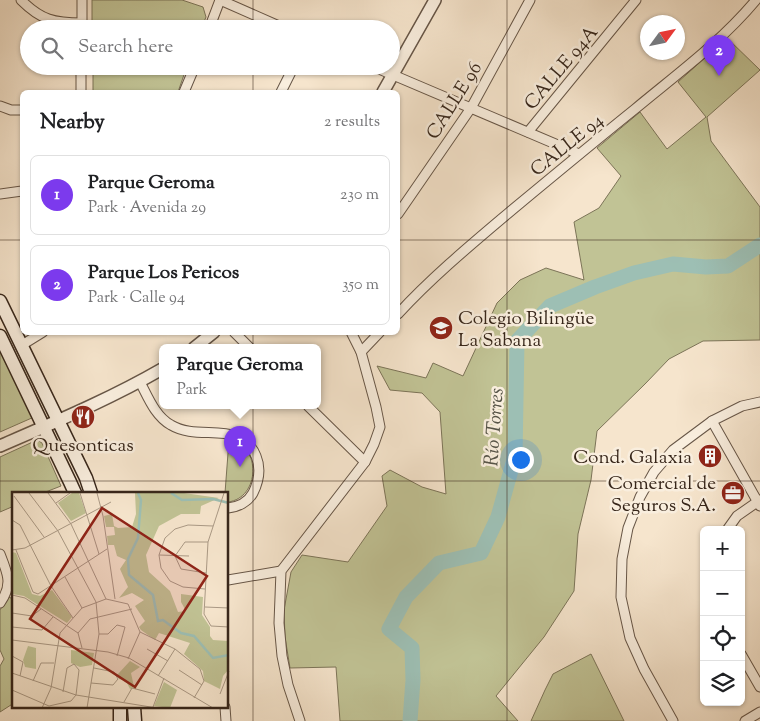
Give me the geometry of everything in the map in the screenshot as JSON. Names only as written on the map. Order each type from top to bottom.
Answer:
[{"type":"main road","points":[[0,301],[86,478],[90,492]]},
{"type":"main road","points":[[0,336],[74,492]]},
{"type":"main road","points":[[120,708],[120,721]]},
{"type":"main road","points":[[134,708],[135,721]]},
{"type":"street","points":[[21,0],[31,10],[49,20]]},
{"type":"street","points":[[82,0],[82,20]]},
{"type":"street","points":[[212,20],[220,0],[266,20]]},
{"type":"street","points":[[400,61],[434,0]]},
{"type":"street","name":"CALLE 96","points":[[400,211],[471,108],[530,0]]},
{"type":"street","name":"CALLE 94A","points":[[528,132],[636,0]]},
{"type":"street","name":"CALLE 94","points":[[400,312],[469,246],[701,56],[739,20],[756,0]]},
{"type":"street","points":[[81,90],[82,75]]},
{"type":"street","points":[[185,90],[191,75]]},
{"type":"street","points":[[282,90],[290,75]]},
{"type":"street","points":[[384,90],[392,75],[579,154]]},
{"type":"street","points":[[0,106],[11,110],[20,110]]},
{"type":"street","points":[[0,194],[20,190]]},
{"type":"street","points":[[22,346],[38,335]]},
{"type":"street","points":[[199,344],[210,335]]},
{"type":"street","points":[[237,335],[246,344]]},
{"type":"street","points":[[300,721],[288,685],[282,656],[279,623],[281,571],[364,462],[374,444],[380,427],[376,406],[360,352],[352,335]]},
{"type":"street","points":[[360,352],[377,335]]},
{"type":"street","points":[[0,446],[97,404],[159,371]]},
{"type":"street","points":[[140,382],[156,412],[170,425],[182,431],[235,435],[245,440],[254,450],[258,462],[259,476],[256,486],[251,496],[243,504],[229,508]]},
{"type":"street","points":[[674,721],[644,669],[630,638],[621,597],[622,559],[628,528],[640,497],[654,472],[673,450],[712,421],[742,406],[760,402]]},
{"type":"street","points":[[311,409],[364,462]]},
{"type":"street","points":[[712,421],[759,502],[737,516],[730,526]]},
{"type":"street","points":[[0,554],[8,574],[8,587],[0,603]]},
{"type":"street","points":[[229,580],[281,571]]},
{"type":"street","points":[[745,661],[760,687]]},
{"type":"street","points":[[226,708],[226,721]]},
{"type":"street","points":[[745,721],[760,712]]},
{"type":"green space","points":[[92,0],[182,0],[203,7],[206,17],[205,20],[92,20]]},
{"type":"green space","points":[[727,38],[760,70],[707,117],[711,141],[760,207],[760,340],[703,341],[669,359],[597,431],[591,480],[578,534],[574,591],[544,637],[496,696],[518,721],[340,721],[336,667],[290,668],[285,637],[284,610],[291,572],[302,555],[348,562],[387,506],[382,476],[390,470],[422,487],[446,494],[440,412],[422,393],[390,390],[377,366],[426,378],[433,363],[463,376],[497,303],[520,280],[546,268],[584,280],[574,222],[599,208],[621,176],[597,148],[640,112],[667,149],[706,117],[678,82]]},
{"type":"green space","points":[[93,75],[184,75],[179,90],[93,90]]},
{"type":"green space","points":[[0,348],[34,417],[0,432]]},
{"type":"green space","points":[[37,440],[42,443],[61,486],[46,492],[12,492],[12,507],[0,512],[0,457]]},
{"type":"green space","points":[[229,440],[240,444],[247,451],[252,461],[253,471],[251,482],[239,498],[229,502],[229,492],[225,492]]},
{"type":"green space","points":[[8,597],[12,598],[12,704],[0,712],[0,666],[4,659],[0,650],[0,610]]},
{"type":"green space","points":[[591,654],[624,721],[531,721],[553,674]]},
{"type":"waterway","name":"Río Torres","points":[[410,721],[413,680],[412,648],[389,629],[406,597],[439,563],[481,553],[498,517],[515,456],[517,341],[550,306],[595,287],[634,273],[673,264],[706,267],[728,266],[760,245]]},
{"type":"place","name":"Parque Los Pericos","points":[[719,76]]},
{"type":"place","name":"Colegio Bilingüe La Sabana","points":[[441,328]]},
{"type":"place","name":"Quesonticas","points":[[83,417]]},
{"type":"place","name":"Cond. Galaxia","points":[[710,456]]},
{"type":"place","name":"Parque Geroma","points":[[240,467]]},
{"type":"place","name":"Comercial de Seguros S.A.","points":[[733,493]]}]
